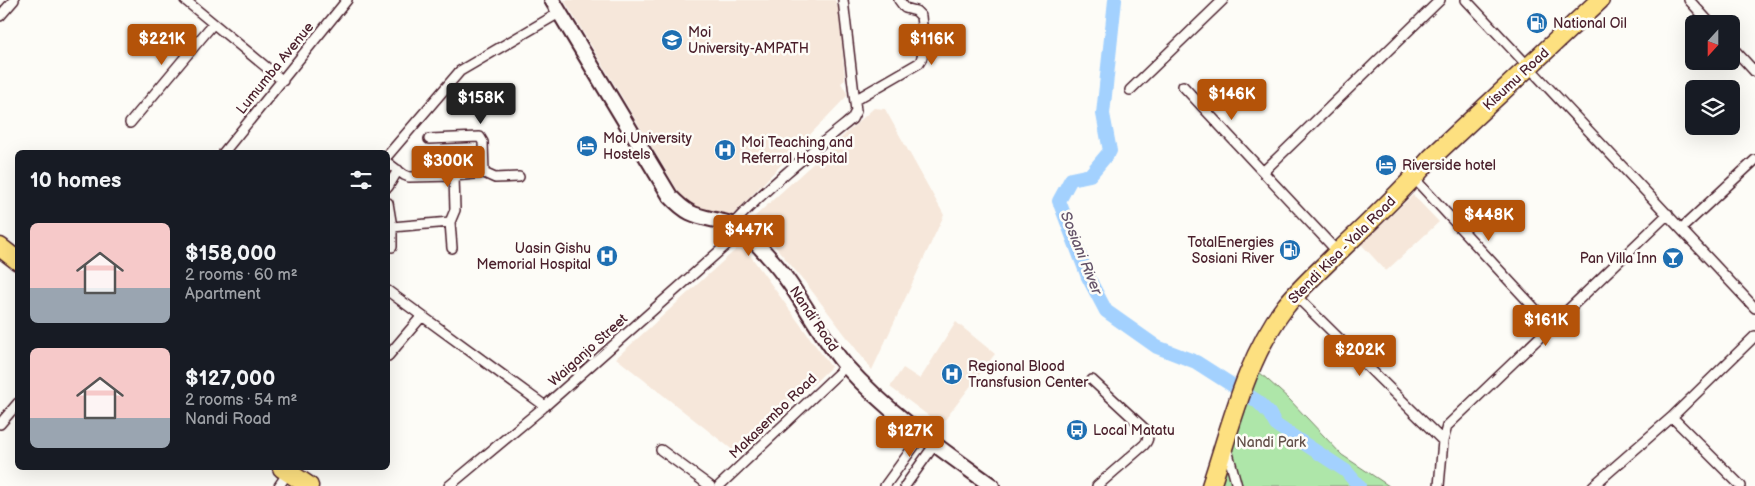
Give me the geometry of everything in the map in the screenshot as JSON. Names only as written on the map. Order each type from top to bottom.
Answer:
[{"type":"highway","name":"Kisumu Road","points":[[1431,158],[1600,0]]},
{"type":"highway","name":"Stendi Kisa - Yala Road","points":[[1204,486],[1244,379],[1266,337],[1285,307],[1431,158]]},
{"type":"highway","points":[[1244,379],[1259,341],[1285,300],[1334,248],[1412,176]]},
{"type":"highway","points":[[0,246],[15,258]]},
{"type":"highway","points":[[1211,486],[1223,451],[1236,402]]},
{"type":"highway","points":[[286,473],[309,486]]},
{"type":"street","points":[[0,16],[14,0]]},
{"type":"street","points":[[185,0],[282,81]]},
{"type":"street","name":"Lumumba Avenue","points":[[226,150],[347,0]]},
{"type":"street","name":"Nandi Road","points":[[552,0],[670,196],[690,214],[737,227],[768,255],[846,366],[882,401],[922,435],[992,486]]},
{"type":"street","points":[[843,0],[855,100],[919,63],[922,59],[921,16],[916,11],[905,8],[899,0]]},
{"type":"street","points":[[1130,90],[1223,0]]},
{"type":"street","points":[[1263,172],[1440,0]]},
{"type":"street","points":[[1466,0],[1682,228],[1755,308]]},
{"type":"street","points":[[1689,0],[1703,15]]},
{"type":"street","points":[[390,153],[460,71],[559,13]]},
{"type":"street","points":[[130,123],[213,24]]},
{"type":"street","points":[[1740,56],[1755,72]]},
{"type":"street","points":[[1183,86],[1334,248]]},
{"type":"street","name":"Waiganjo Street","points":[[449,486],[545,406],[737,227],[751,205],[800,161],[852,119],[856,111],[855,100]]},
{"type":"street","points":[[429,139],[480,137],[483,142],[484,173]]},
{"type":"street","points":[[1682,228],[1755,160]]},
{"type":"street","points":[[390,164],[409,177],[484,173],[495,178],[520,177]]},
{"type":"street","points":[[390,183],[398,170]]},
{"type":"street","points":[[452,248],[450,222],[455,210],[454,176]]},
{"type":"street","points":[[1412,176],[1551,326]]},
{"type":"street","points":[[1439,486],[1443,441],[1448,426],[1668,214]]},
{"type":"street","points":[[390,215],[392,247]]},
{"type":"street","points":[[392,227],[450,222]]},
{"type":"street","points":[[390,292],[545,406]]},
{"type":"street","points":[[1295,295],[1443,441]]},
{"type":"street","points":[[390,354],[422,316]]},
{"type":"street","points":[[1594,486],[1672,417],[1755,336]]},
{"type":"street","name":"Makasembo Road","points":[[719,486],[846,366]]},
{"type":"street","points":[[1092,380],[1147,431],[1148,435],[1147,443],[1097,486]]},
{"type":"street","points":[[0,424],[15,406]]},
{"type":"street","points":[[1672,417],[1741,486]]},
{"type":"street","points":[[885,486],[922,435]]},
{"type":"street","points":[[904,486],[935,444]]},
{"type":"street","points":[[660,450],[710,486]]},
{"type":"street","points":[[1223,451],[1228,454],[1237,486]]},
{"type":"shaded area","name":"Moi Teaching and Referral Hospital","points":[[564,0],[835,0],[839,9],[845,80],[841,83],[848,95],[731,217],[686,204]]},
{"type":"shaded area","points":[[874,108],[885,109],[944,215],[872,370],[805,282],[752,219]]},
{"type":"shaded area","points":[[1413,195],[1439,222],[1386,271],[1361,244]]},
{"type":"shaded area","points":[[742,244],[831,367],[739,455],[616,358]]},
{"type":"shaded area","name":"Regional Blood Transfusion Center","points":[[956,322],[995,354],[941,425],[890,387],[903,368],[920,379]]},
{"type":"green space","name":"Nandi Park","points":[[1258,371],[1289,399],[1342,455],[1389,486],[1212,486]]},
{"type":"waterway","name":"Sosiani River","points":[[1115,0],[1103,114],[1110,151],[1090,175],[1071,179],[1059,201],[1088,277],[1106,311],[1157,347],[1196,362],[1257,401],[1269,413],[1276,425],[1346,471],[1359,486]]},
{"type":"place","name":"National Oil","points":[[1537,23]]},
{"type":"place","name":"Moi University-AMPATH","points":[[672,40]]},
{"type":"place","name":"Moi University Hostels","points":[[587,146]]},
{"type":"place","name":"Moi Teaching and Referral Hospital","points":[[725,150]]},
{"type":"place","name":"Riverside hotel","points":[[1386,165]]},
{"type":"place","name":"TotalEnergies Sosiani River","points":[[1290,250]]},
{"type":"place","name":"Uasin Gishu Memorial Hospital","points":[[607,256]]},
{"type":"place","name":"Pan Villa Inn","points":[[1673,258]]},
{"type":"place","name":"Regional Blood Transfusion Center","points":[[952,374]]},
{"type":"place","name":"Local Matatu","points":[[1077,430]]}]
